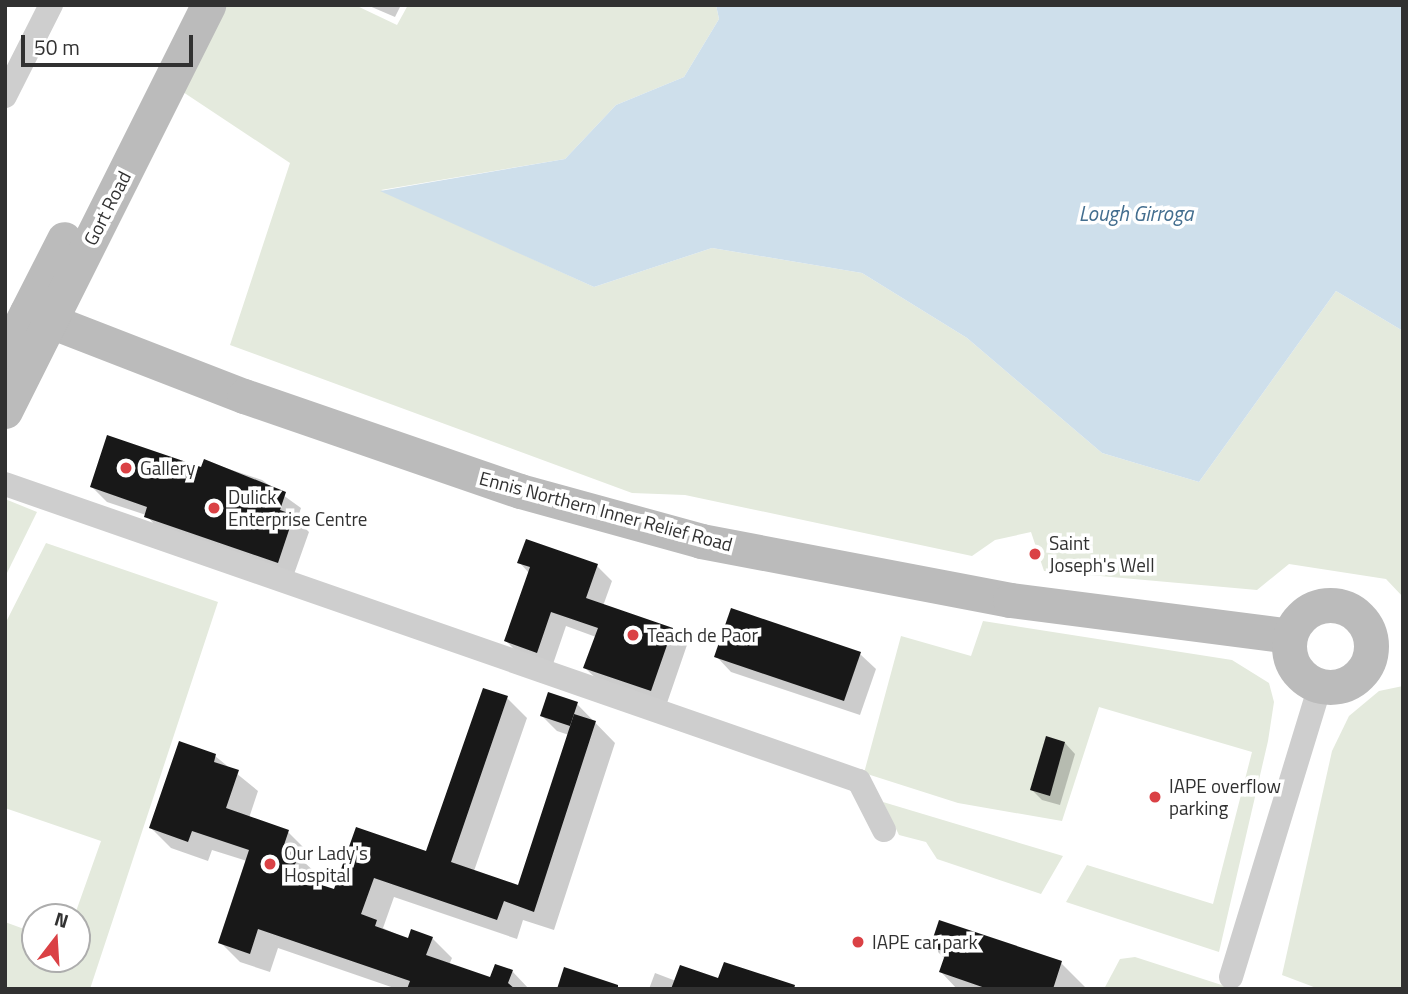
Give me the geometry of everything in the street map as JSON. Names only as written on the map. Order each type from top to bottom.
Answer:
[{"type":"street","points":[[5,96],[51,5]]},
{"type":"street","name":"Gort Road","points":[[5,411],[38,317],[182,5]]},
{"type":"street","name":"Gort Road","points":[[5,355],[38,317],[208,5]]},
{"type":"street","name":"Ennis Northern Inner Relief Road","points":[[38,317],[244,396],[520,491],[701,541],[1010,600],[1290,636]]},
{"type":"street","points":[[5,484],[859,781],[884,830]]},
{"type":"street","points":[[1332,605],[1354,612],[1367,628],[1370,654],[1364,669],[1348,682],[1320,686],[1301,675],[1293,663],[1290,636],[1305,613],[1332,605]]},
{"type":"street","points":[[1231,977],[1320,686]]},
{"type":"shaded area","points":[[224,5],[355,5],[397,25],[408,5],[716,5],[719,19],[684,77],[616,105],[565,159],[381,190],[594,287],[712,248],[862,273],[967,338],[1102,453],[1199,482],[1336,291],[1403,331],[1403,597],[1386,579],[1289,564],[1257,590],[1044,571],[1031,532],[995,540],[972,556],[685,495],[632,493],[230,345],[290,163],[183,92]]},
{"type":"shaded area","points":[[5,499],[37,512],[5,577]]},
{"type":"shaded area","points":[[46,543],[218,602],[90,989],[5,989],[5,922],[21,928],[21,973],[91,973],[91,903],[79,903],[101,841],[5,808],[5,624]]},
{"type":"shaded area","points":[[983,621],[1232,660],[1269,683],[1274,702],[1268,741],[1219,952],[1066,902],[1087,865],[1213,904],[1252,752],[1099,707],[1062,821],[958,803],[864,773],[901,636],[971,656]]},
{"type":"shaded area","points":[[1403,686],[1403,989],[1319,989],[1282,975],[1332,751],[1349,716],[1379,691]]},
{"type":"shaded area","points":[[883,802],[1063,856],[1041,894],[937,859],[926,842],[899,835]]},
{"type":"shaded area","points":[[1135,957],[1234,989],[1104,989],[1120,959]]},
{"type":"water","name":"Lough Girroga","points":[[716,5],[1403,5],[1403,331],[1336,291],[1199,482],[1102,453],[967,338],[862,273],[712,248],[594,287],[380,191],[565,159],[616,105],[684,77],[719,19]]},
{"type":"building","name":"Dulick Enterprise Centre","points":[[107,435],[201,467],[204,459],[286,492],[280,510],[294,515],[278,563],[144,517],[147,507],[90,487]]},
{"type":"building","name":"Teach de Paor","points":[[526,539],[598,564],[586,598],[673,628],[651,691],[583,668],[598,628],[551,612],[537,653],[504,641],[530,567],[517,563]]},
{"type":"building","points":[[731,608],[861,652],[844,701],[714,657]]},
{"type":"building","points":[[483,688],[508,696],[451,862],[518,885],[574,714],[596,721],[534,912],[504,901],[497,920],[374,878],[361,914],[377,920],[375,926],[408,938],[411,929],[433,937],[426,955],[490,977],[495,964],[513,970],[508,983],[515,989],[407,989],[410,981],[258,929],[250,954],[218,943],[249,850],[192,831],[188,842],[149,828],[179,741],[216,754],[214,762],[239,770],[226,808],[289,830],[283,848],[299,854],[291,875],[334,889],[356,827],[426,851]]},
{"type":"building","points":[[548,692],[578,702],[570,726],[540,716]]},
{"type":"building","points":[[1046,736],[1065,742],[1050,796],[1030,790]]},
{"type":"building","points":[[939,920],[1062,961],[1053,989],[988,989],[939,972],[946,952],[930,947]]},
{"type":"building","points":[[724,962],[795,985],[794,989],[671,989],[680,965],[718,978]]},
{"type":"building","points":[[564,967],[618,985],[618,989],[557,989]]},
{"type":"place","name":"Gallery","points":[[126,468]]},
{"type":"place","name":"Dulick Enterprise Centre","points":[[214,508]]},
{"type":"place","name":"Saint Joseph's Well","points":[[1035,554]]},
{"type":"place","name":"Teach de Paor","points":[[633,635]]},
{"type":"place","name":"IAPE overflow parking","points":[[1155,797]]},
{"type":"place","name":"Our Lady's Hospital","points":[[270,864]]},
{"type":"place","name":"IAPE car park","points":[[858,942]]}]
